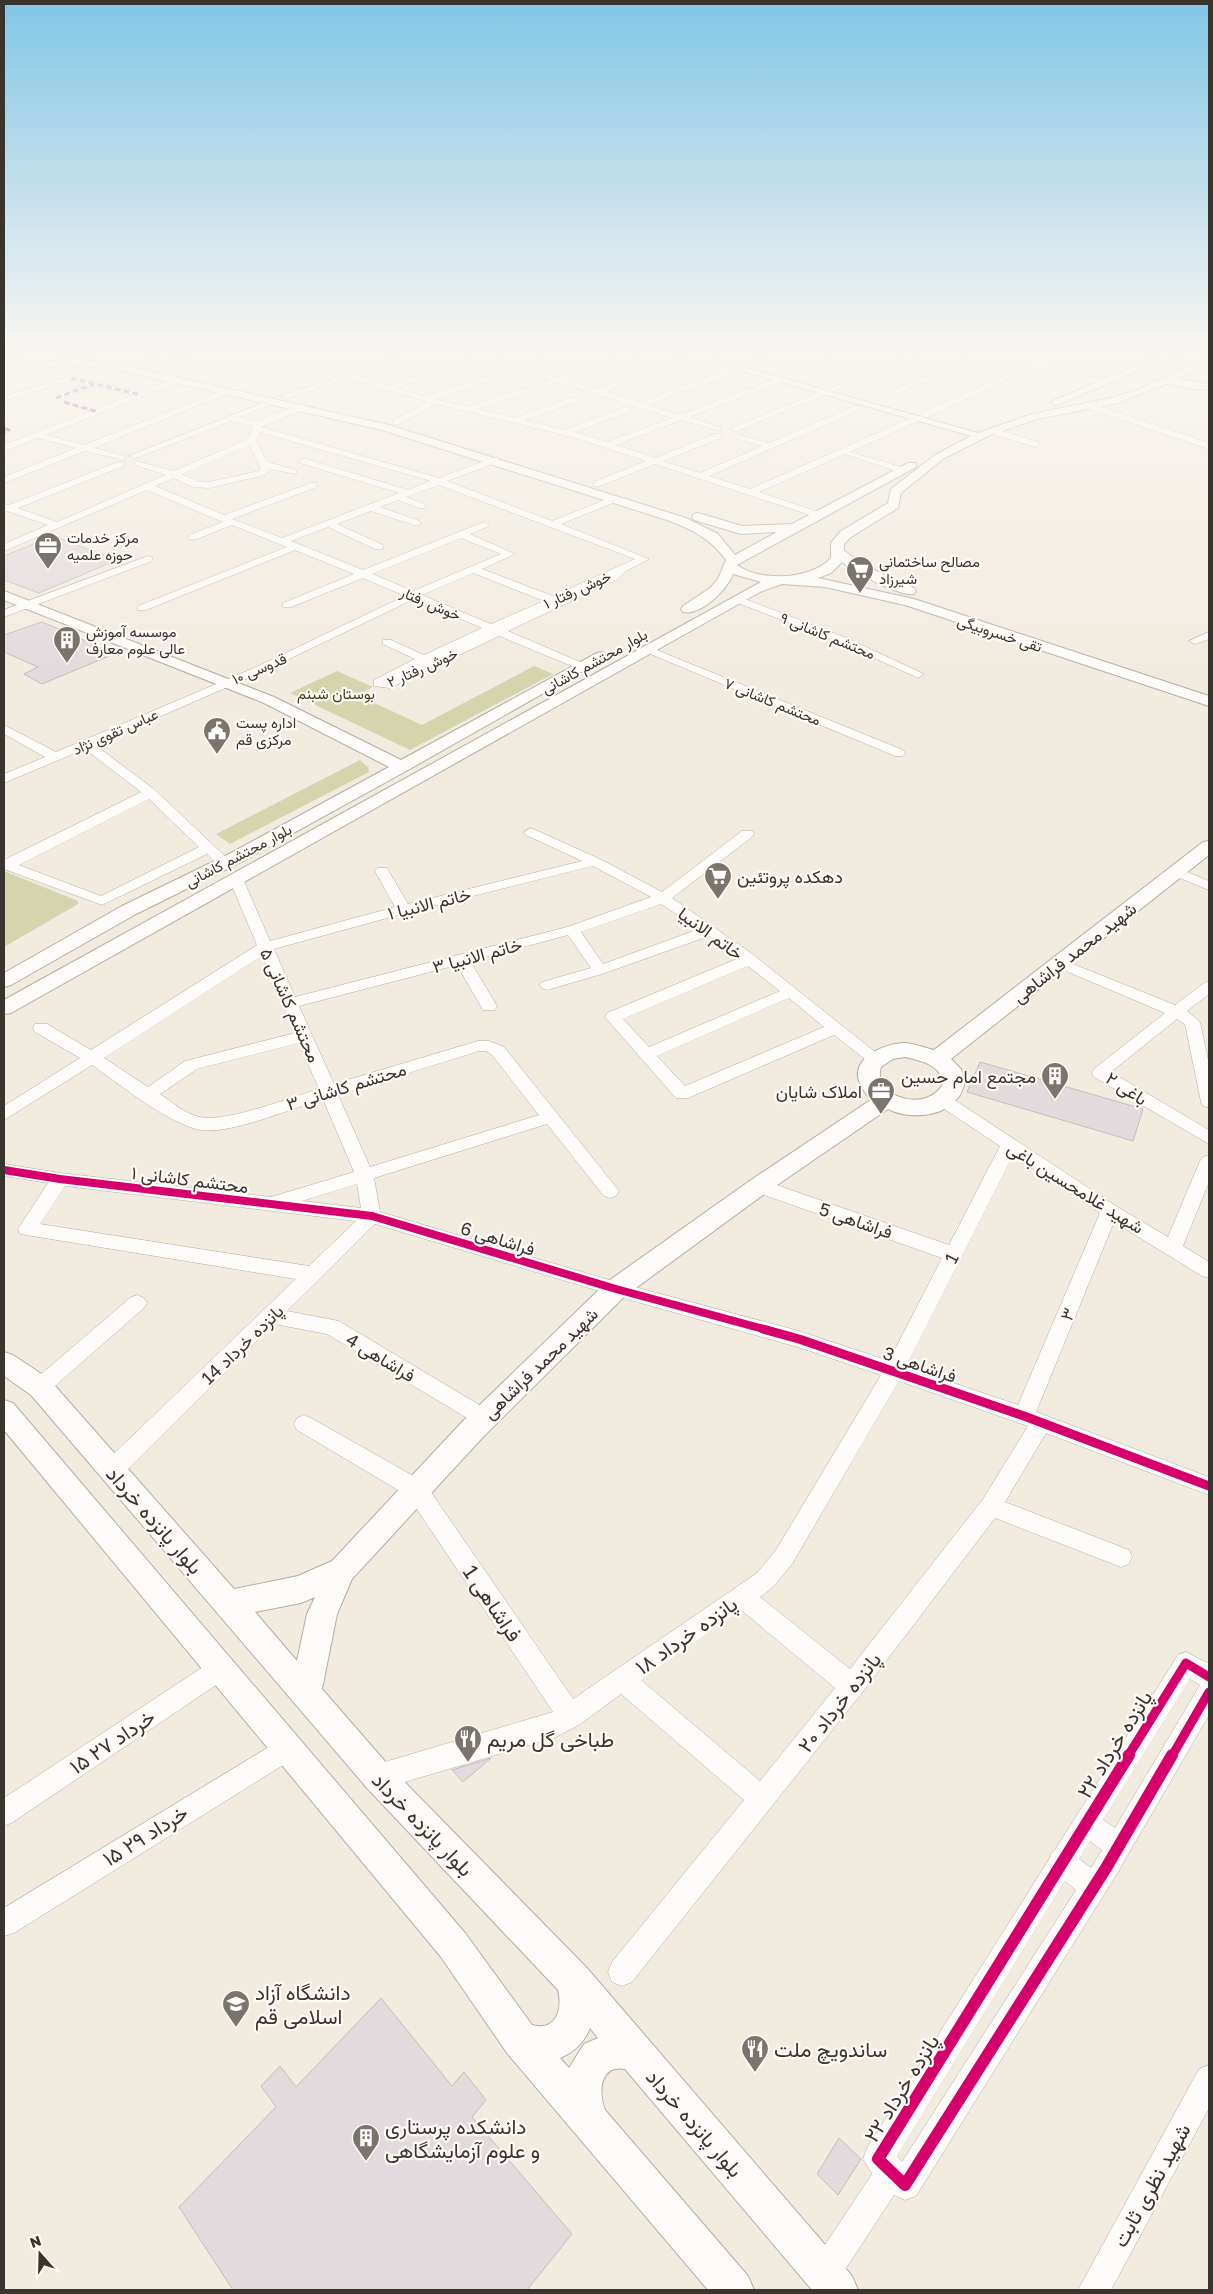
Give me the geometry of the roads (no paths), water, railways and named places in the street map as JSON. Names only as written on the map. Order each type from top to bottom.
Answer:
[{"type":"main road","points":[[489,458],[706,530],[720,541],[731,562],[731,568],[742,574],[785,579]]},
{"type":"main road","points":[[512,458],[741,530],[795,528]]},
{"type":"main road","points":[[731,562],[925,458]]},
{"type":"main road","points":[[894,505],[895,492],[938,458]]},
{"type":"main road","points":[[904,469],[918,468],[922,472]]},
{"type":"main road","points":[[856,495],[878,495],[890,500],[894,505]]},
{"type":"main road","name":"بلوار محتشم کاشانی","points":[[4,1008],[755,589],[785,579],[808,577],[833,566],[838,559],[837,542],[846,534],[894,505]]},
{"type":"main road","points":[[720,541],[737,543],[747,540],[750,536],[741,530]]},
{"type":"main road","name":"تقی خسروبیگی","points":[[837,551],[856,567],[919,595],[1209,690]]},
{"type":"main road","name":"بلوار محتشم کاشانی","points":[[4,981],[129,910],[224,863],[710,597],[718,590],[728,573],[731,562]]},
{"type":"main road","points":[[855,589],[851,584],[854,579],[876,577]]},
{"type":"main road","name":"تقی خسروبیگی","points":[[785,579],[855,589],[909,602],[1209,701]]},
{"type":"main road","points":[[718,590],[722,587],[739,584],[755,589]]},
{"type":"main road","points":[[4,595],[31,604],[269,700],[402,767]]},
{"type":"main road","name":"شهید محمد فراشاهی","points":[[938,1058],[1209,846]]},
{"type":"main road","points":[[905,1050],[922,1052],[938,1058],[950,1068],[955,1080],[953,1092],[944,1101],[932,1106],[916,1108],[900,1106],[886,1100],[874,1090],[868,1079],[869,1068],[876,1058],[888,1052],[905,1050]]},
{"type":"main road","name":"شهید محمد فراشاهی","points":[[342,1570],[484,1418],[616,1289],[759,1186],[886,1100]]},
{"type":"main road","name":"بلوار پانزده خرداد","points":[[4,1362],[40,1388],[378,1777],[573,1980],[831,2282]]},
{"type":"main road","points":[[4,1412],[453,1945],[520,2040],[734,2290]]},
{"type":"main road","points":[[228,1604],[300,1589],[342,1570]]},
{"type":"main road","points":[[306,1694],[322,1614],[342,1570]]},
{"type":"main road","points":[[520,2040],[540,2046],[559,2040],[574,2024],[579,2002],[573,1980]]},
{"type":"main road","points":[[590,2122],[582,2100],[584,2076],[597,2057],[615,2049],[636,2054]]},
{"type":"street","points":[[4,480],[62,458]]},
{"type":"street","points":[[112,458],[121,461]]},
{"type":"street","points":[[7,507],[121,461],[140,458]]},
{"type":"street","points":[[4,548],[212,458]]},
{"type":"street","points":[[136,460],[174,474],[196,485],[209,485],[262,473],[266,469],[261,458]]},
{"type":"street","points":[[363,458],[439,481],[552,524],[615,499]]},
{"type":"street","points":[[647,458],[820,515]]},
{"type":"street","points":[[596,484],[663,458]]},
{"type":"street","points":[[701,476],[741,458]]},
{"type":"street","points":[[751,492],[833,458]]},
{"type":"street","points":[[864,458],[904,469]]},
{"type":"street","points":[[280,542],[495,460]]},
{"type":"street","points":[[302,461],[408,492]]},
{"type":"street","points":[[264,464],[293,472]]},
{"type":"street","points":[[193,537],[227,520],[314,485]]},
{"type":"street","name":"خوش رفتار","points":[[147,486],[280,542],[297,546],[359,575]]},
{"type":"street","points":[[397,497],[422,506]]},
{"type":"street","points":[[7,507],[57,525]]},
{"type":"street","points":[[370,507],[417,523]]},
{"type":"street","points":[[327,523],[379,547]]},
{"type":"street","name":"خوش رفتار ۱","points":[[491,632],[614,577],[621,570],[644,559],[552,524]]},
{"type":"street","points":[[287,605],[484,525]]},
{"type":"street","name":"قدوسی ۱۰","points":[[226,682],[258,670],[408,595],[510,554],[460,534]]},
{"type":"street","name":"خوش رفتار","points":[[280,542],[291,549],[408,595],[578,670]]},
{"type":"street","points":[[142,608],[291,549]]},
{"type":"street","points":[[4,614],[148,559]]},
{"type":"street","points":[[474,570],[557,601]]},
{"type":"street","name":"محتشم کاشانی ۹","points":[[737,599],[845,641],[918,674]]},
{"type":"street","name":"خوش رفتار ۲","points":[[491,632],[386,685],[378,683],[424,660],[491,632]]},
{"type":"street","points":[[1195,641],[1209,635]]},
{"type":"street","points":[[387,642],[424,660]]},
{"type":"street","name":"محتشم کاشانی ۷","points":[[647,649],[899,753]]},
{"type":"street","name":"عباس تقوی نژاد","points":[[4,779],[226,682]]},
{"type":"street","points":[[4,728],[55,757]]},
{"type":"street","points":[[86,744],[150,793],[224,863]]},
{"type":"street","points":[[5,864],[150,793]]},
{"type":"street","name":"خاتم الانبیا","points":[[532,832],[663,898],[710,930],[876,1058]]},
{"type":"street","name":"خاتم الانبیا ۳","points":[[289,1004],[572,930],[663,898],[747,834]]},
{"type":"street","points":[[5,864],[102,901],[208,848]]},
{"type":"street","name":"خاتم الانبیا ۱","points":[[4,1114],[265,947],[404,909],[594,862]]},
{"type":"street","points":[[382,871],[404,909]]},
{"type":"street","points":[[1177,872],[1209,886]]},
{"type":"street","name":"محتشم کاشانی ۵","points":[[236,879],[365,1176],[372,1216]]},
{"type":"street","points":[[572,930],[600,970]]},
{"type":"street","points":[[547,985],[600,970],[710,930]]},
{"type":"street","points":[[461,960],[489,1006]]},
{"type":"street","points":[[748,960],[613,1017],[682,1094],[835,1028]]},
{"type":"street","points":[[1074,969],[1177,1012],[1209,1030]]},
{"type":"street","points":[[1177,1012],[1209,986]]},
{"type":"street","points":[[647,1054],[790,992]]},
{"type":"street","name":"باغی ۲","points":[[1177,1012],[1100,1073],[1209,1138]]},
{"type":"street","points":[[1192,1022],[1209,1102]]},
{"type":"street","name":"محتشم کاشانی ۳","points":[[41,1028],[92,1058],[185,1119],[202,1124],[229,1122],[478,1046],[489,1046],[498,1051],[610,1191]]},
{"type":"street","points":[[147,1095],[191,1065],[304,1036]]},
{"type":"street","name":"شهید غلامحسین باغی","points":[[944,1101],[1110,1211],[1209,1271]]},
{"type":"street","points":[[269,1204],[365,1176],[551,1117]]},
{"type":"street","name":"1","points":[[894,1371],[1009,1145]]},
{"type":"street","points":[[1173,1248],[1209,1161]]},
{"type":"street","name":"محتشم کاشانی ۱","points":[[4,1170],[60,1179],[372,1216]]},
{"type":"street","points":[[60,1179],[28,1229],[314,1274]]},
{"type":"street","name":"فراشاهی 5","points":[[759,1186],[953,1254]]},
{"type":"street","name":"۳","points":[[1032,1419],[1110,1211]]},
{"type":"street","name":"پانزده خرداد 14","points":[[112,1470],[372,1216]]},
{"type":"street","name":"فراشاهی 6","points":[[372,1216],[616,1289]]},
{"type":"street","name":"فراشاهی 3","points":[[616,1289],[799,1339],[1032,1419],[1209,1486]]},
{"type":"street","points":[[40,1388],[137,1303]]},
{"type":"street","name":"فراشاهی 4","points":[[271,1316],[332,1327],[484,1418]]},
{"type":"street","name":"پانزده خرداد ۱۸","points":[[378,1777],[556,1725],[765,1580],[784,1557],[894,1371]]},
{"type":"street","name":"پانزده خرداد ۲۰","points":[[622,1972],[852,1686],[991,1506],[1032,1419]]},
{"type":"street","points":[[304,1424],[416,1490]]},
{"type":"street","name":"فراشاهی 1","points":[[416,1490],[570,1716]]},
{"type":"street","points":[[991,1506],[1121,1557]]},
{"type":"street","points":[[742,1596],[852,1686]]},
{"type":"street","name":"پانزده خرداد ۲۲","points":[[891,2172],[878,2159],[1186,1663],[1209,1677]]},
{"type":"street","name":"۱۵ خرداد ۲۷","points":[[4,1813],[220,1669]]},
{"type":"street","points":[[622,1680],[762,1799]]},
{"type":"street","points":[[831,2282],[891,2172],[904,2185],[1119,1846],[1209,1692]]},
{"type":"street","name":"۱۵ خرداد ۲۹","points":[[4,1923],[286,1748]]},
{"type":"street","points":[[1086,1823],[1119,1846]]},
{"type":"street","points":[[1062,1861],[1093,1887]]},
{"type":"street","name":"شهید نظری ثابت","points":[[1094,2290],[1209,2079]]},
{"type":"place","name":"مرکز خدمات حوزه علمیه","points":[[48,570]]},
{"type":"place","name":"مصالح ساختمانی شیرزاد","points":[[860,594]]},
{"type":"place","name":"موسسه آموزش عالی علوم معارف","points":[[67,664]]},
{"type":"place","name":"اداره پست مرکزی قم","points":[[217,755]]},
{"type":"place","name":"دهکده پروتئین","points":[[718,900]]},
{"type":"place","name":"مجتمع امام حسین","points":[[1055,1100]]},
{"type":"place","name":"املاک شایان","points":[[881,1115]]},
{"type":"place","name":"طباخی گل مریم","points":[[468,1763]]},
{"type":"place","name":"دانشگاه آزاد اسلامی قم","points":[[236,2028]]},
{"type":"place","name":"ساندویچ ملت","points":[[755,2073]]},
{"type":"place","name":"دانشکده پرستاری و علوم آزمایشگاهی","points":[[366,2162]]},
{"type":"park label","name":"بوستان شبنم","points":[[336,693]]}]
